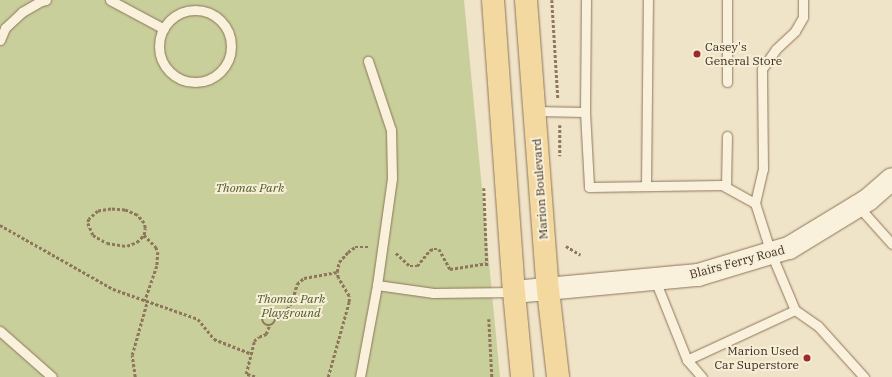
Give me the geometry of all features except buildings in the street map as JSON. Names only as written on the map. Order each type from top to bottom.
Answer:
[{"type":"main road","points":[[493,0],[514,292],[522,377]]},
{"type":"main road","name":"Marion Boulevard","points":[[526,0],[548,290],[558,377]]},
{"type":"main road","name":"Blairs Ferry Road","points":[[514,292],[698,275],[771,254],[789,248],[858,206],[869,199],[892,179]]},
{"type":"lane","points":[[0,40],[5,28],[22,12],[41,1],[46,0]]},
{"type":"lane","points":[[110,0],[164,29]]},
{"type":"lane","points":[[586,0],[585,112],[589,187],[722,185],[755,203]]},
{"type":"lane","points":[[646,186],[648,0]]},
{"type":"lane","points":[[727,0],[727,82]]},
{"type":"lane","points":[[803,0],[803,17],[796,31],[776,48],[762,69],[763,169],[755,203],[771,254],[795,310],[818,326],[864,377]]},
{"type":"lane","points":[[194,10],[207,12],[218,18],[226,27],[230,39],[231,51],[227,63],[220,73],[210,79],[200,82],[188,82],[178,78],[169,71],[163,62],[160,51],[160,40],[164,29],[172,19],[182,13],[194,10]]},
{"type":"lane","points":[[360,377],[377,285],[392,178],[391,130],[368,61]]},
{"type":"lane","points":[[534,111],[585,112]]},
{"type":"lane","points":[[726,188],[727,136]]},
{"type":"lane","points":[[858,206],[892,244]]},
{"type":"lane","points":[[655,280],[687,360],[702,377]]},
{"type":"lane","points":[[377,285],[432,293],[514,292]]},
{"type":"lane","points":[[687,360],[795,310]]},
{"type":"lane","points":[[0,332],[52,377]]},
{"type":"path","points":[[552,0],[559,111],[560,158]]},
{"type":"path","points":[[111,209],[124,210],[137,215],[144,223],[144,236],[133,244],[122,246],[112,245],[94,235],[88,227],[89,219],[98,211],[111,209]]},
{"type":"path","points":[[0,225],[113,289],[198,319],[214,339],[252,354]]},
{"type":"path","points":[[135,377],[132,355],[157,266],[158,252],[152,241],[144,236]]},
{"type":"path","points":[[565,239],[566,247],[581,255]]},
{"type":"path","points":[[328,377],[349,302],[349,296],[338,278],[337,272],[339,262],[348,252],[355,248],[382,246],[393,249],[410,266],[417,266],[430,250],[434,249],[439,250],[450,269],[487,263]]},
{"type":"path","points":[[255,377],[246,374],[254,341],[266,334],[269,326],[275,323],[276,316],[287,309],[291,304],[296,284],[304,278],[337,272]]},
{"type":"path","points":[[269,326],[265,325],[262,321],[263,314],[270,312],[276,316]]},
{"type":"path","points":[[489,319],[492,377]]},
{"type":"green space","name":"Thomas Park","points":[[0,0],[464,0],[500,377],[0,377]]},
{"type":"place","name":"Casey's General Store","points":[[697,54]]},
{"type":"place","name":"Marion Used Car Superstore","points":[[807,358]]},
{"type":"park label","name":"Thomas Park Playground","points":[[291,306]]}]
